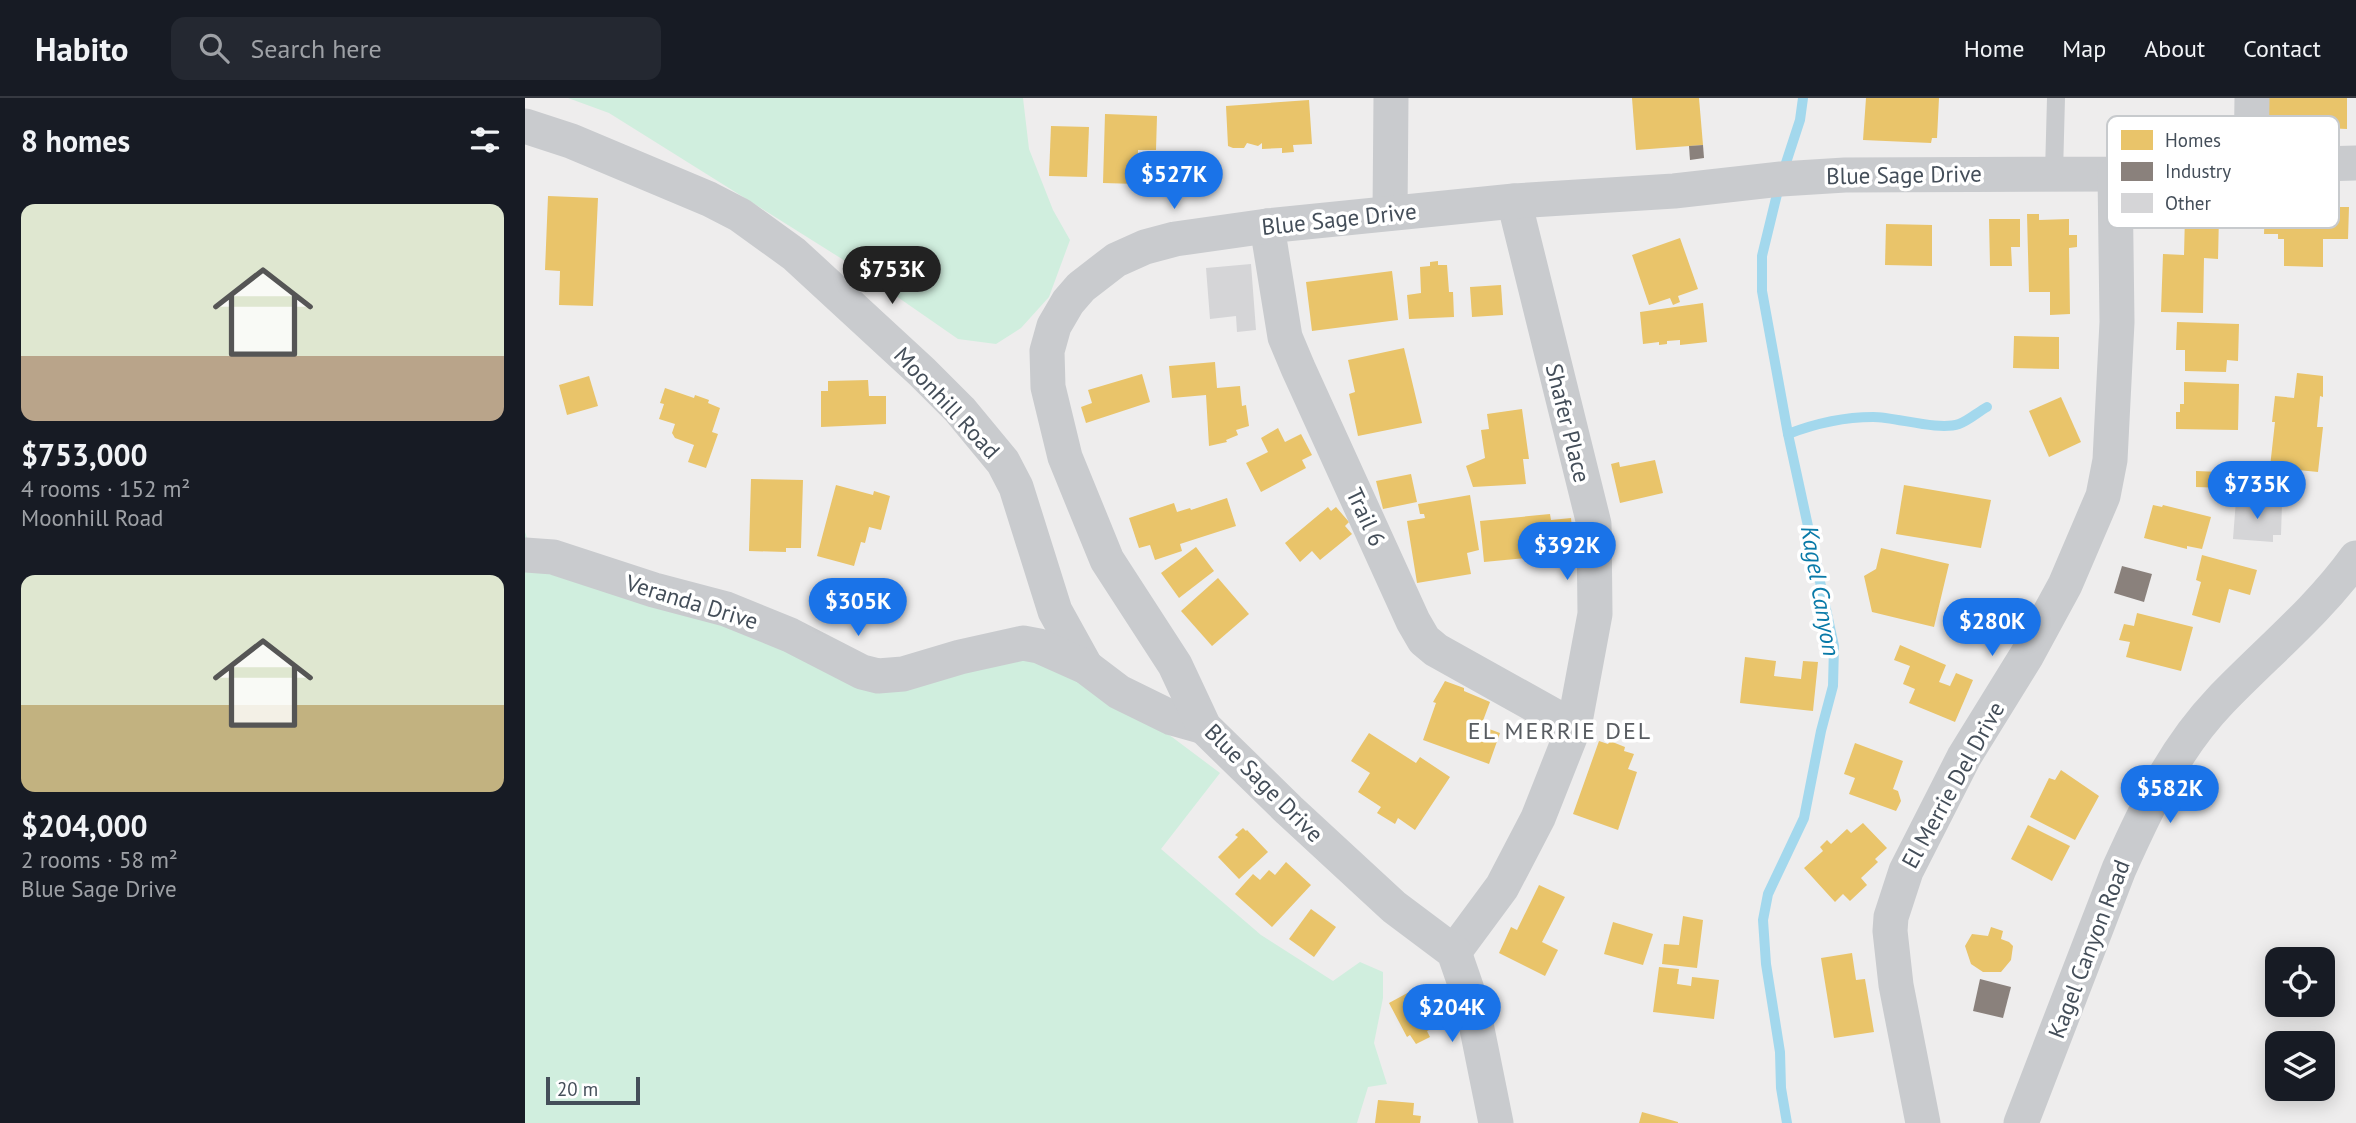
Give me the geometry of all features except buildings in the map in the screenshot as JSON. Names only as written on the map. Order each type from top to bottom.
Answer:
[{"type":"street","points":[[1390,213],[1391,98]]},
{"type":"street","points":[[2252,98],[2252,116]]},
{"type":"street","name":"Moonhill Road","points":[[525,126],[571,141],[709,199],[740,215],[794,254],[922,372],[960,410],[1003,462],[1016,487],[1055,611],[1086,667]]},
{"type":"street","name":"Blue Sage Drive","points":[[1454,952],[1394,907],[1204,727],[1175,665],[1113,570],[1096,537],[1065,457],[1048,387],[1048,351],[1055,326],[1068,302],[1081,287],[1116,260],[1145,247],[1175,239],[1266,226],[1514,201],[1674,191],[1794,178],[2107,174]]},
{"type":"street","name":"Shafer Place","points":[[1454,952],[1502,887],[1538,817],[1574,727],[1595,614],[1594,524],[1514,201]]},
{"type":"street","name":"Trail 6","points":[[1266,226],[1286,337],[1413,621],[1424,640],[1436,650],[1574,727]]},
{"type":"street","name":"El Merrie Del Drive","points":[[1923,1123],[1896,985],[1891,917],[1906,871],[1963,757],[2027,655],[2064,585],[2103,496],[2110,460],[2117,322],[2116,228]]},
{"type":"street","name":"Veranda Drive","points":[[525,555],[553,557],[654,590],[726,609],[790,635],[862,672],[878,676],[903,674],[960,657],[1023,643],[1039,646],[1086,667],[1119,692],[1172,718],[1204,727]]},
{"type":"street","name":"Kagel Canyon Road","points":[[2021,1123],[2119,869],[2169,767],[2220,701],[2313,611],[2356,558]]},
{"type":"street","points":[[1454,952],[1472,1004],[1496,1123]]},
{"type":"lane","points":[[2054,173],[2056,98]]},
{"type":"green space","points":[[568,98],[1023,98],[1029,149],[1053,210],[1070,240],[1049,297],[1021,328],[996,344],[958,339],[850,264],[609,113]]},
{"type":"green space","points":[[525,532],[538,569],[745,629],[851,680],[1014,657],[1072,670],[1172,737],[1220,773],[1161,849],[1261,935],[1333,981],[1360,962],[1383,972],[1383,998],[1374,1043],[1387,1084],[1368,1087],[1357,1123],[525,1123]]},
{"type":"waterway","name":"Kagel Canyon","points":[[1783,172],[1800,120],[1803,98]]},
{"type":"waterway","name":"Kagel Canyon","points":[[1779,186],[1762,256],[1762,291],[1788,434],[1834,646],[1833,686],[1804,818],[1768,894],[1763,920],[1766,964],[1780,1052],[1781,1088],[1787,1123]]},
{"type":"waterway","points":[[1788,434],[1829,422],[1862,417],[1950,426],[1962,423],[1987,407]]},
{"type":"district","name":"EL MERRIE DEL","points":[[1560,731]]}]
